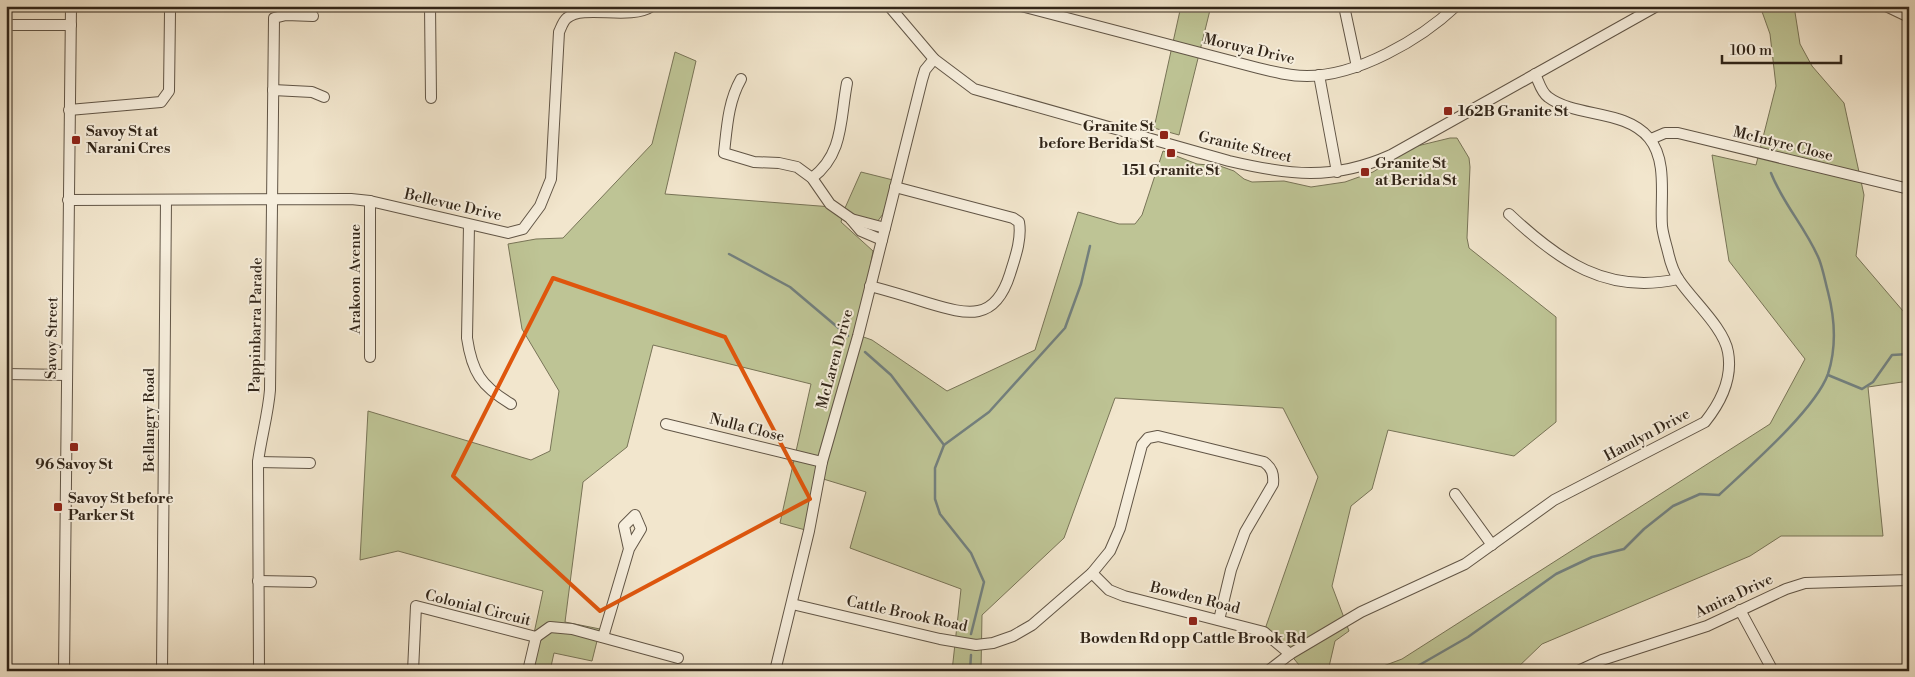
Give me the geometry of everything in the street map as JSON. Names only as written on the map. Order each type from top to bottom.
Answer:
[{"type":"street","name":"Savoy Street","points":[[64,671],[71,6]]},
{"type":"street","points":[[430,6],[431,98]]},
{"type":"street","name":"Bellevue Drive","points":[[68,200],[273,199],[370,201],[508,233],[523,229],[540,206],[551,179],[559,32],[565,19],[575,14],[639,12],[652,6]]},
{"type":"street","name":"Granite Street","points":[[889,6],[934,59],[974,89],[1014,102],[1270,170],[1303,174],[1337,172],[1363,166],[1391,155],[1656,6]]},
{"type":"street","name":"Moruya Drive","points":[[1022,6],[1275,72],[1298,76],[1319,75],[1357,66],[1379,57],[1420,33],[1456,6]]},
{"type":"street","points":[[1344,6],[1357,66]]},
{"type":"street","points":[[1886,6],[1909,17]]},
{"type":"street","points":[[69,110],[155,104],[166,98],[170,84],[170,12]]},
{"type":"street","name":"Pappinbarra Parade","points":[[259,671],[258,462],[260,439],[268,415],[270,390],[274,18],[286,15],[313,16]]},
{"type":"street","points":[[6,25],[71,25]]},
{"type":"street","name":"McLaren Drive","points":[[775,671],[792,604],[822,462],[870,286],[922,80],[925,70],[934,59]]},
{"type":"street","name":"Hamlyn Drive","points":[[1268,671],[1290,654],[1361,612],[1465,564],[1554,500],[1705,422],[1720,403],[1728,380],[1728,351],[1719,332],[1678,278],[1668,254],[1662,227],[1661,168],[1650,140],[1644,132],[1626,122],[1555,101],[1543,92],[1535,74]]},
{"type":"street","points":[[1319,75],[1337,172]]},
{"type":"street","points":[[741,79],[733,92],[729,109],[724,152],[754,162],[788,164],[797,167],[812,178],[830,204],[850,218],[861,231],[882,240]]},
{"type":"street","points":[[812,178],[822,170],[834,153],[842,129],[847,83]]},
{"type":"street","points":[[273,90],[312,92],[324,97]]},
{"type":"street","name":"McIntyre Close","points":[[1650,140],[1665,133],[1678,133],[1909,189]]},
{"type":"street","points":[[870,286],[957,312],[978,312],[997,301],[1005,291],[1020,240],[1019,222],[1013,218],[895,187]]},
{"type":"street","name":"Bellangry Road","points":[[162,671],[166,200]]},
{"type":"street","name":"Arakoon Avenue","points":[[370,201],[370,357]]},
{"type":"street","points":[[1509,214],[1534,238],[1560,256],[1594,274],[1629,284],[1655,284],[1678,278]]},
{"type":"street","points":[[850,218],[885,228]]},
{"type":"street","points":[[469,225],[467,338],[469,355],[474,371],[483,384],[494,394],[511,404]]},
{"type":"street","points":[[6,374],[66,375]]},
{"type":"street","name":"Nulla Close","points":[[666,424],[822,462]]},
{"type":"street","name":"Cattle Brook Road","points":[[792,604],[940,639],[976,645],[993,643],[1013,636],[1032,625],[1092,573],[1110,551],[1120,528],[1142,445],[1148,438],[1158,436],[1264,462],[1270,467],[1274,475],[1273,484],[1245,532],[1231,570],[1219,620]]},
{"type":"street","points":[[258,462],[310,463]]},
{"type":"street","points":[[1455,494],[1492,545]]},
{"type":"street","points":[[603,637],[629,549]]},
{"type":"street","name":"Bowden Road","points":[[1092,573],[1109,590],[1124,596],[1264,632],[1290,654]]},
{"type":"street","name":"Amira Drive","points":[[1578,671],[1602,660],[1707,626],[1786,588],[1805,583],[1909,580]]},
{"type":"street","points":[[258,581],[311,582]]},
{"type":"street","name":"Colonial Circuit","points":[[413,671],[416,606],[536,637]]},
{"type":"street","points":[[1740,610],[1773,671]]},
{"type":"street","points":[[528,671],[536,637],[550,627],[572,629],[678,658]]},
{"type":"highlighted area","points":[[553,278],[725,337],[810,499],[600,611],[453,476]]},
{"type":"green space","points":[[1181,6],[1211,6],[1179,135],[1154,128]]},
{"type":"green space","points":[[1760,6],[1794,6],[1800,44],[1812,66],[1844,103],[1864,195],[1856,256],[1909,318],[1909,381],[1868,387],[1883,536],[1781,536],[1750,556],[1542,644],[1514,671],[1370,671],[1402,659],[1770,424],[1805,359],[1729,261],[1712,155],[1756,165],[1776,86],[1770,34]]},
{"type":"green space","points":[[675,52],[696,61],[665,194],[845,208],[861,172],[893,180],[883,214],[877,222],[849,213],[845,209],[841,222],[873,251],[858,335],[872,340],[947,391],[1035,350],[1078,212],[1119,224],[1135,224],[1142,215],[1163,151],[1197,164],[1220,166],[1234,171],[1244,179],[1252,182],[1284,181],[1311,187],[1345,182],[1373,172],[1413,147],[1457,138],[1469,158],[1470,167],[1467,238],[1469,248],[1556,317],[1556,422],[1514,456],[1388,430],[1372,489],[1351,506],[1332,586],[1349,631],[1335,641],[1328,671],[1304,671],[1290,654],[1264,632],[1318,477],[1283,408],[1115,398],[1064,538],[982,615],[981,671],[952,671],[961,589],[850,548],[866,492],[820,478],[809,531],[780,523],[811,384],[653,345],[627,447],[583,482],[565,622],[600,629],[592,661],[554,653],[550,671],[526,671],[543,591],[398,551],[360,560],[368,411],[531,460],[550,451],[559,391],[522,329],[508,244],[536,239],[563,238],[652,144]]},
{"type":"waterway","points":[[1409,671],[1468,637],[1556,574],[1592,557],[1624,549],[1644,529],[1673,506],[1700,494],[1719,495],[1780,438],[1810,404],[1821,388],[1831,364],[1834,343],[1832,312],[1819,259],[1771,173]]},
{"type":"waterway","points":[[944,445],[989,412],[1065,328],[1081,284],[1090,246]]},
{"type":"waterway","points":[[729,254],[790,287],[848,336]]},
{"type":"waterway","points":[[865,352],[891,375],[944,445],[935,468],[935,499],[940,514],[971,553],[984,582],[971,634]]},
{"type":"waterway","points":[[1828,375],[1862,389],[1873,382],[1892,355],[1909,354]]},
{"type":"waterway","points":[[970,671],[971,655]]},
{"type":"place","name":"162B Granite St","points":[[1448,111]]},
{"type":"place","name":"Granite St before Berida St","points":[[1164,135]]},
{"type":"place","name":"Savoy St at Narani Cres","points":[[76,140]]},
{"type":"place","name":"151 Granite St","points":[[1171,153]]},
{"type":"place","name":"Granite St at Berida St","points":[[1365,172]]},
{"type":"place","name":"96 Savoy St","points":[[74,447]]},
{"type":"place","name":"Savoy St before Parker St","points":[[58,507]]},
{"type":"place","name":"Bowden Rd opp Cattle Brook Rd","points":[[1193,621]]}]
